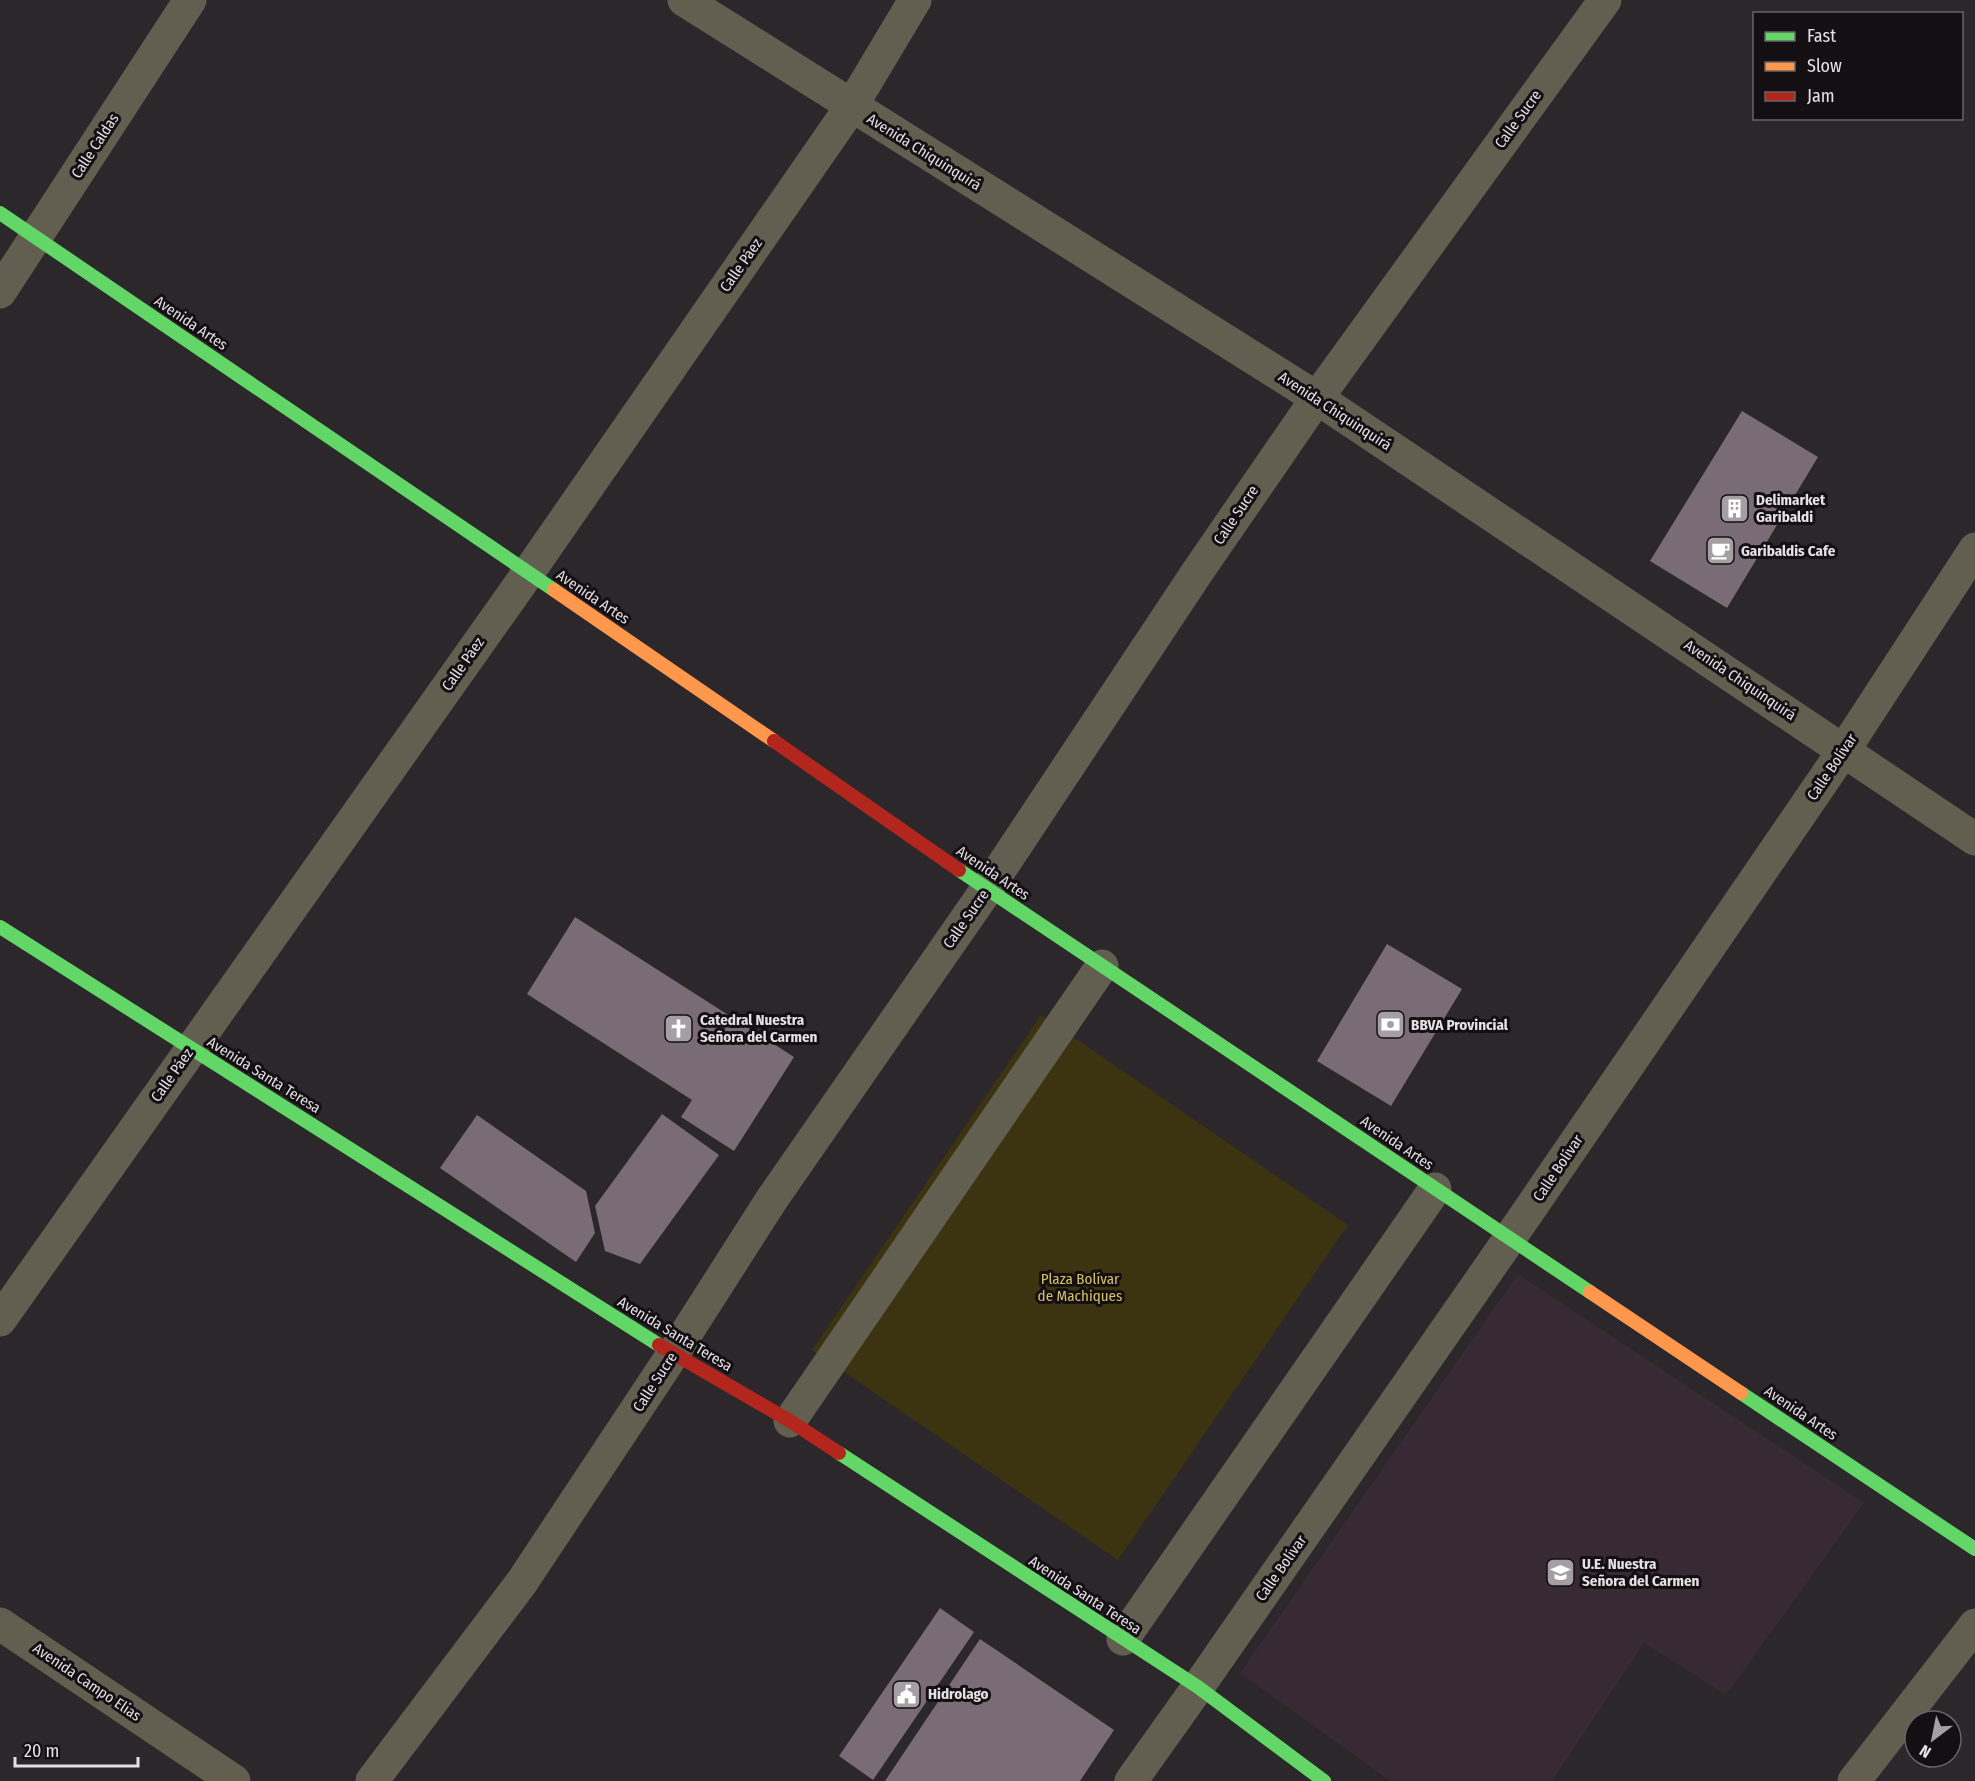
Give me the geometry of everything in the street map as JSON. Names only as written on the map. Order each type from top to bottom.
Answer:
[{"type":"street","name":"Calle Caldas","points":[[0,292],[189,0]]},
{"type":"street","name":"Avenida Chiquinquirá","points":[[684,0],[1317,398],[1975,839]]},
{"type":"street","name":"Calle Páez","points":[[0,1320],[190,1048],[528,573],[851,107],[915,0]]},
{"type":"street","name":"Calle Sucre","points":[[372,1781],[522,1582],[673,1354],[772,1199],[987,889],[1198,571],[1317,398],[1605,0]]},
{"type":"street","name":"Avenida Artes","points":[[0,213],[987,889],[1975,1549]]},
{"type":"street","name":"Calle Bolívar","points":[[1131,1781],[1510,1238],[1844,750],[1975,549]]},
{"type":"street","name":"Avenida Santa Teresa","points":[[0,927],[673,1354],[790,1421],[1198,1687],[1324,1781]]},
{"type":"street","points":[[790,1421],[1102,966]]},
{"type":"street","points":[[1122,1639],[1436,1189]]},
{"type":"street","name":"Avenida Campo Elias","points":[[0,1624],[234,1781]]},
{"type":"street","points":[[1854,1781],[1975,1625]]},
{"type":"shaded area","name":"U.E. Nuestra Señora del Carmen","points":[[1518,1274],[1864,1503],[1726,1695],[1644,1643],[1552,1781],[1390,1781],[1240,1673]]},
{"type":"green space","name":"Plaza Bolívar de Machiques","points":[[1041,1015],[1348,1225],[1118,1560],[812,1350]]},
{"type":"building","name":"Delimarket Garibaldi","points":[[1742,411],[1818,457],[1727,608],[1650,561]]},
{"type":"building","points":[[575,917],[794,1057],[734,1151],[681,1117],[692,1100],[527,994]]},
{"type":"building","name":"BBVA Provincial","points":[[1387,944],[1462,989],[1391,1106],[1317,1061]]},
{"type":"building","points":[[662,1114],[719,1155],[640,1264],[605,1251],[595,1206]]},
{"type":"building","points":[[477,1115],[586,1191],[595,1233],[576,1262],[440,1168]]},
{"type":"building","name":"Hidrolago","points":[[940,1608],[974,1632],[873,1780],[839,1756]]},
{"type":"building","points":[[980,1639],[1114,1730],[1080,1781],[885,1781]]},
{"type":"traffic: fast","points":[[0,213],[554,590]]},
{"type":"traffic: fast","points":[[959,870],[1590,1292]]},
{"type":"traffic: fast","points":[[0,927],[659,1345]]},
{"type":"traffic: fast","points":[[1741,1393],[1975,1549]]},
{"type":"traffic: fast","points":[[839,1453],[1198,1687],[1324,1781]]},
{"type":"traffic: slow","points":[[554,590],[774,741]]},
{"type":"traffic: slow","points":[[1590,1292],[1741,1393]]},
{"type":"traffic: jam","points":[[774,741],[959,870]]},
{"type":"traffic: jam","points":[[659,1345],[790,1421],[839,1453]]},
{"type":"place","name":"Delimarket Garibaldi","points":[[1735,509]]},
{"type":"place","name":"Garibaldis Cafe","points":[[1720,551]]},
{"type":"place","name":"BBVA Provincial","points":[[1390,1025]]},
{"type":"place","name":"Catedral Nuestra Señora del Carmen","points":[[679,1029]]},
{"type":"place","name":"U.E. Nuestra Señora del Carmen","points":[[1561,1573]]},
{"type":"place","name":"Hidrolago","points":[[907,1694]]}]
